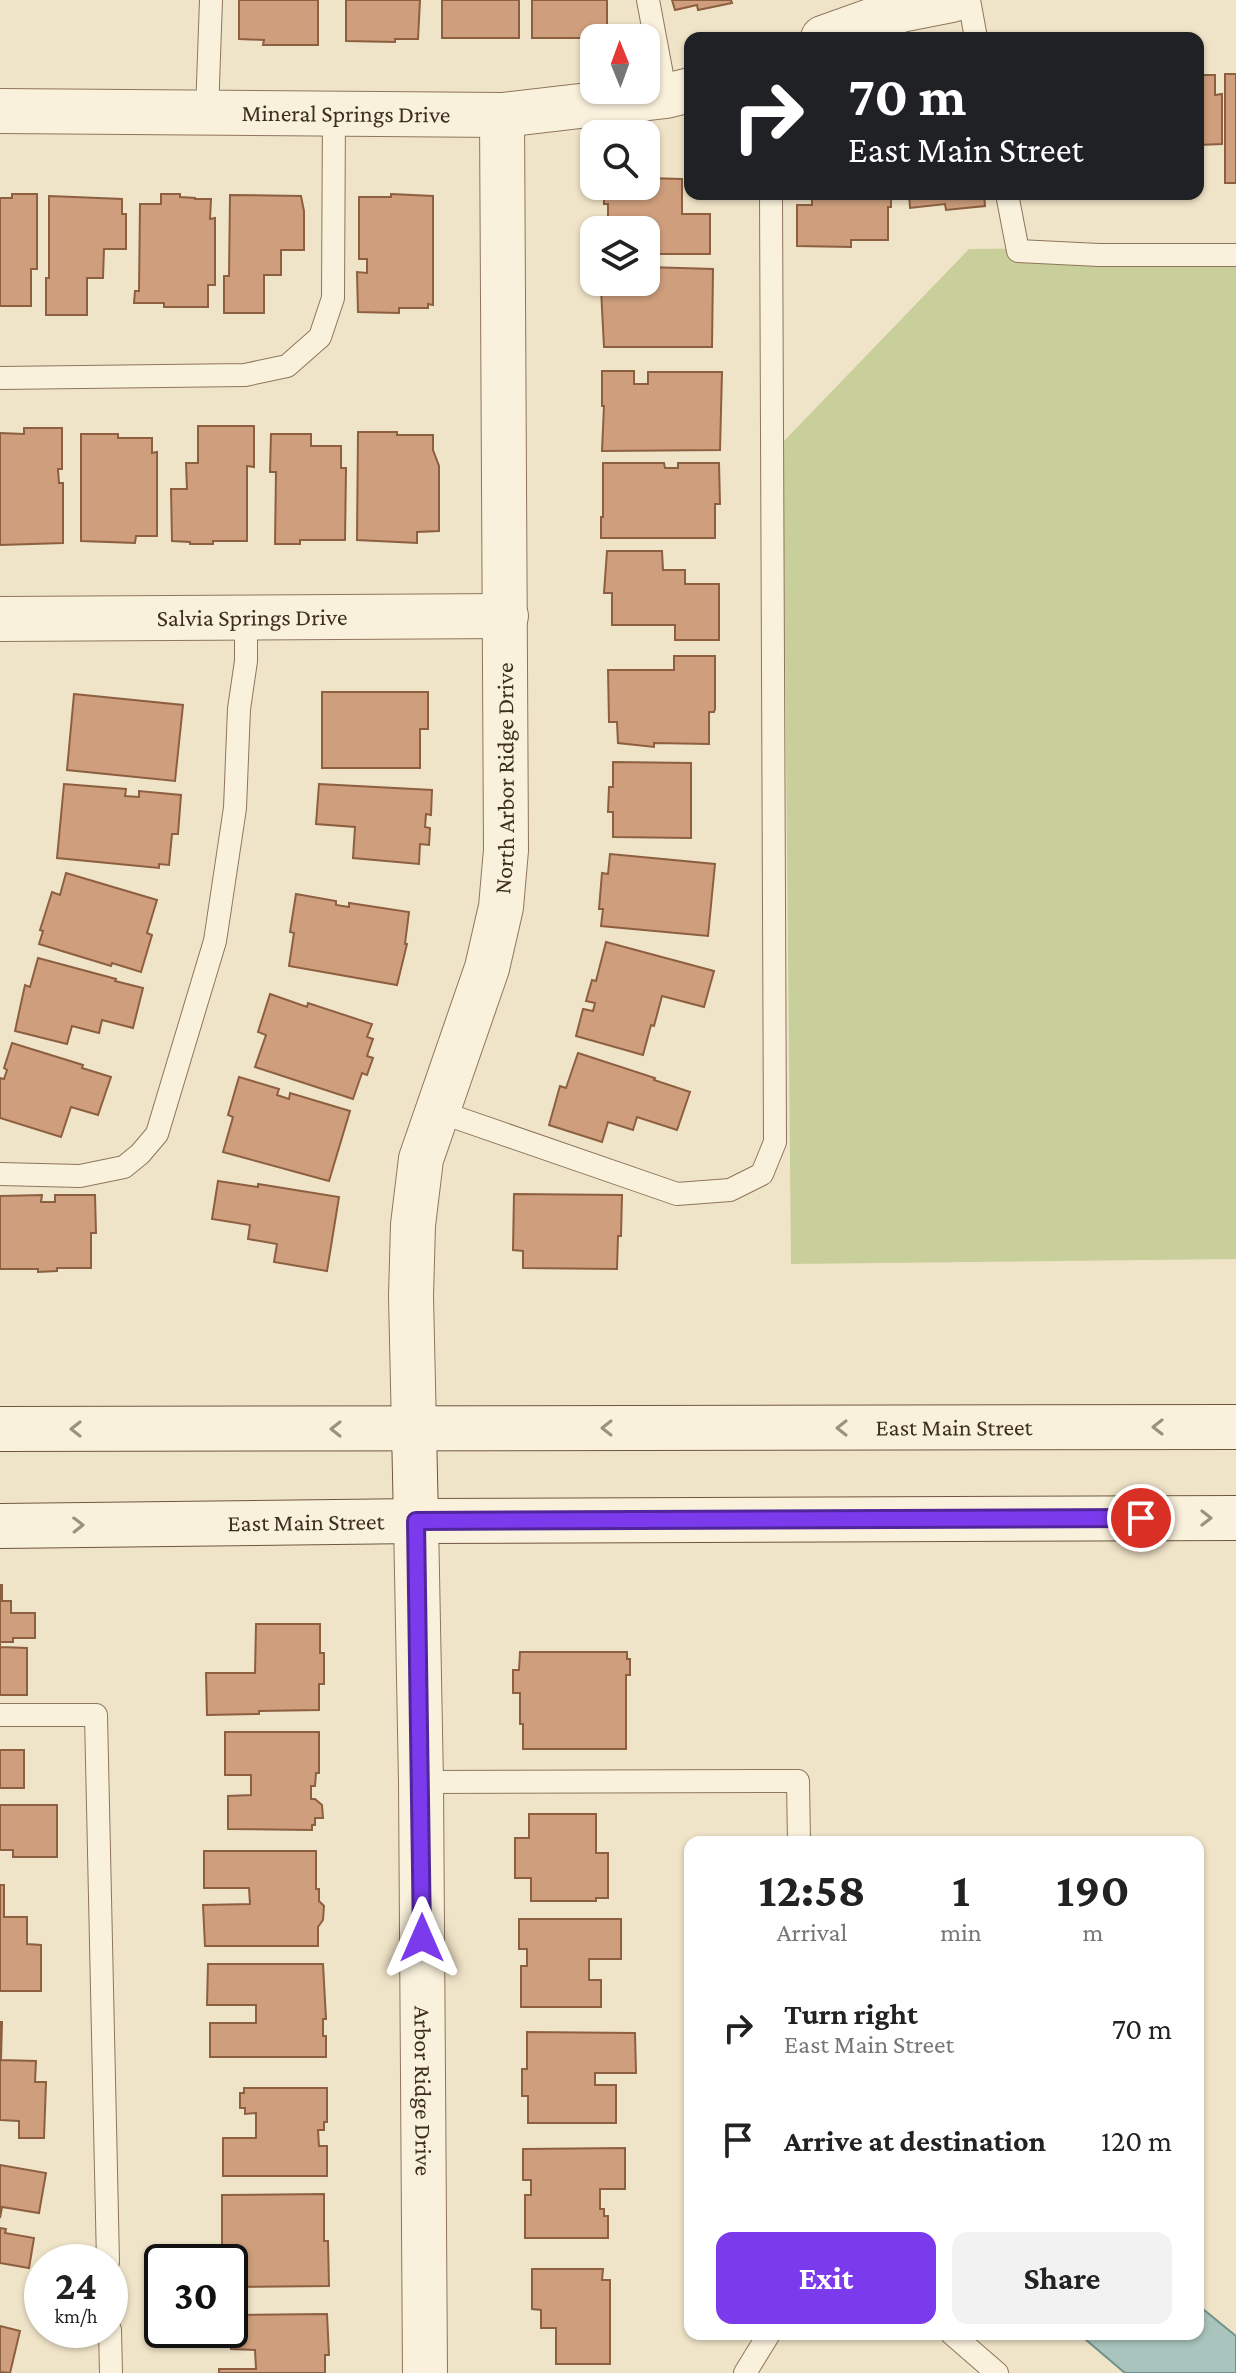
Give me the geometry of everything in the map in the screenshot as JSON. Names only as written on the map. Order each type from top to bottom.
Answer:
[{"type":"street","points":[[826,24],[952,0]]},
{"type":"street","name":"Mineral Springs Drive","points":[[0,111],[502,115],[678,93]]},
{"type":"street","name":"North Arbor Ridge Drive","points":[[416,1521],[411,1296],[413,1225],[421,1159],[487,968],[501,907],[506,850],[502,115]]},
{"type":"street","name":"Salvia Springs Drive","points":[[0,619],[506,616]]},
{"type":"street","name":"East Main Street","points":[[0,1429],[1236,1427]]},
{"type":"street","name":"East Main Street","points":[[0,1526],[1236,1518]]},
{"type":"street","name":"Arbor Ridge Drive","points":[[416,1521],[425,2373]]},
{"type":"lane","points":[[207,112],[211,0]]},
{"type":"lane","points":[[648,0],[678,93]]},
{"type":"lane","points":[[969,0],[975,32]]},
{"type":"lane","points":[[0,378],[245,375],[287,366],[320,337],[333,298],[334,113]]},
{"type":"lane","points":[[437,1111],[677,1194],[730,1190],[762,1174],[775,1142],[771,200]]},
{"type":"lane","points":[[1008,200],[1018,251],[1099,255],[1236,255]]},
{"type":"lane","points":[[0,1174],[80,1176],[124,1167],[157,1134],[215,941],[235,808],[239,709],[246,661],[246,617]]},
{"type":"lane","points":[[0,1715],[96,1715],[108,2244]]},
{"type":"lane","points":[[421,1782],[798,1781],[799,1836]]},
{"type":"lane","points":[[745,2373],[765,2340]]},
{"type":"lane","points":[[959,2340],[997,2373]]},
{"type":"lane","points":[[110,2348],[111,2373]]},
{"type":"green space","points":[[1236,246],[1236,1259],[791,1264],[783,442],[969,249]]},
{"type":"water","points":[[1204,2310],[1236,2336],[1236,2373],[1125,2373],[1086,2340],[1204,2340]]},
{"type":"building","points":[[239,0],[318,0],[318,45],[263,45],[264,40],[239,39]]},
{"type":"building","points":[[346,0],[420,0],[418,39],[346,41]]},
{"type":"building","points":[[442,0],[519,0],[519,38],[442,38]]},
{"type":"building","points":[[532,0],[607,0],[607,24],[580,24],[580,38],[532,38]]},
{"type":"building","points":[[672,0],[731,0],[732,3],[698,10],[697,5],[675,10]]},
{"type":"building","points":[[1225,74],[1236,74],[1236,183],[1225,183]]},
{"type":"building","points":[[1204,75],[1215,75],[1215,95],[1222,94],[1222,144],[1204,145]]},
{"type":"building","points":[[660,178],[682,179],[682,214],[710,214],[710,254],[660,254],[660,216],[608,216],[608,204],[604,204],[604,200],[660,200]]},
{"type":"building","points":[[12,194],[37,194],[37,269],[31,269],[31,306],[0,306],[0,198],[12,198]]},
{"type":"building","points":[[161,194],[211,199],[210,219],[215,218],[215,285],[208,285],[208,307],[134,303],[135,291],[139,291],[140,204],[161,204]]},
{"type":"building","points":[[391,194],[433,196],[433,305],[428,304],[428,308],[399,308],[399,313],[358,312],[357,272],[367,273],[367,259],[359,259],[359,197],[391,197]]},
{"type":"building","points":[[230,195],[301,196],[304,250],[281,250],[281,275],[264,275],[264,313],[224,313],[224,276],[229,276]]},
{"type":"building","points":[[49,196],[122,199],[122,214],[126,214],[126,249],[104,249],[103,278],[87,278],[87,315],[46,315]]},
{"type":"building","points":[[812,200],[891,200],[891,207],[888,207],[888,240],[851,240],[851,247],[797,246],[797,205],[812,205]]},
{"type":"building","points":[[909,200],[984,200],[985,206],[946,210],[945,204],[910,208]]},
{"type":"building","points":[[660,267],[713,269],[712,347],[604,347],[601,296],[660,296]]},
{"type":"building","points":[[602,371],[634,371],[634,384],[648,384],[648,372],[722,372],[720,450],[602,451]]},
{"type":"building","points":[[198,426],[254,426],[254,467],[247,466],[247,541],[190,544],[172,541],[171,489],[187,489],[186,463],[198,463]]},
{"type":"building","points":[[24,428],[62,428],[62,469],[58,469],[59,483],[63,483],[63,543],[0,545],[0,433],[24,434]]},
{"type":"building","points":[[358,432],[433,435],[433,450],[439,466],[439,531],[417,532],[417,543],[357,540]]},
{"type":"building","points":[[81,434],[152,438],[152,453],[157,452],[157,536],[136,536],[135,543],[81,541]]},
{"type":"building","points":[[271,434],[311,434],[311,446],[341,446],[341,468],[346,468],[345,540],[300,540],[300,544],[275,544],[276,472],[270,472]]},
{"type":"building","points":[[603,463],[664,463],[665,468],[678,468],[678,463],[719,463],[720,504],[715,504],[715,538],[601,538]]},
{"type":"building","points":[[607,551],[662,551],[663,570],[685,570],[685,584],[719,584],[719,640],[675,640],[675,625],[612,625],[612,593],[604,593]]},
{"type":"building","points":[[674,656],[715,656],[715,709],[709,712],[709,744],[654,743],[654,747],[618,743],[617,722],[609,722],[608,670],[674,670]]},
{"type":"building","points":[[322,692],[428,692],[428,729],[420,729],[420,768],[322,768]]},
{"type":"building","points":[[74,694],[183,705],[175,781],[67,770]]},
{"type":"building","points":[[613,762],[691,763],[691,838],[613,837],[613,812],[608,812],[609,787],[613,787]]},
{"type":"building","points":[[64,784],[126,789],[125,796],[139,797],[139,791],[181,795],[178,834],[172,834],[169,865],[159,864],[159,868],[57,858]]},
{"type":"building","points":[[319,784],[432,790],[431,815],[426,814],[425,827],[430,828],[429,845],[420,844],[419,864],[353,858],[355,827],[316,824]]},
{"type":"building","points":[[610,854],[715,864],[708,936],[601,926],[602,873],[608,874]]},
{"type":"building","points":[[66,873],[157,900],[147,933],[152,935],[141,972],[39,944],[43,931],[40,930],[52,892],[60,895]]},
{"type":"building","points":[[296,894],[336,901],[336,905],[349,907],[349,903],[409,912],[407,944],[397,985],[289,966]]},
{"type":"building","points":[[606,942],[714,971],[704,1007],[662,996],[643,1055],[576,1036],[583,1009],[593,1011],[595,1003],[586,1001],[592,980],[596,981]]},
{"type":"building","points":[[38,958],[143,988],[133,1028],[102,1020],[99,1033],[72,1026],[67,1044],[15,1031],[25,985],[30,987]]},
{"type":"building","points":[[270,994],[372,1024],[367,1037],[373,1039],[367,1056],[373,1058],[367,1075],[362,1073],[353,1099],[255,1067],[266,1035],[258,1032]]},
{"type":"building","points":[[12,1043],[111,1077],[98,1115],[71,1107],[61,1137],[0,1118],[0,1078],[4,1079]]},
{"type":"building","points":[[578,1053],[690,1092],[677,1130],[637,1117],[633,1130],[608,1122],[602,1142],[549,1125],[560,1086],[566,1088]]},
{"type":"building","points":[[239,1077],[279,1089],[277,1095],[289,1099],[290,1093],[350,1111],[329,1181],[223,1152],[233,1117],[228,1115]]},
{"type":"building","points":[[218,1181],[339,1197],[327,1271],[274,1262],[277,1244],[248,1239],[250,1225],[212,1219]]},
{"type":"building","points":[[514,1194],[622,1195],[617,1269],[523,1268],[523,1251],[513,1250]]},
{"type":"building","points":[[42,1195],[41,1202],[55,1202],[55,1195],[95,1195],[96,1233],[91,1233],[91,1268],[57,1268],[57,1271],[38,1272],[38,1269],[0,1269],[0,1196]]},
{"type":"building","points":[[0,1585],[2,1601],[11,1601],[11,1613],[35,1613],[35,1638],[13,1638],[13,1642],[0,1642]]},
{"type":"building","points":[[256,1624],[320,1624],[324,1684],[319,1684],[319,1710],[207,1715],[206,1673],[255,1673]]},
{"type":"building","points":[[0,1647],[27,1648],[27,1695],[0,1695]]},
{"type":"building","points":[[520,1652],[627,1652],[630,1675],[626,1675],[626,1749],[523,1749],[520,1693],[513,1693],[513,1670],[519,1670]]},
{"type":"building","points":[[225,1732],[319,1732],[319,1773],[316,1773],[315,1786],[311,1786],[311,1799],[322,1805],[323,1818],[315,1818],[312,1830],[228,1829],[228,1796],[251,1795],[251,1775],[225,1775]]},
{"type":"building","points":[[0,1750],[24,1750],[24,1788],[0,1788]]},
{"type":"building","points":[[0,1805],[57,1805],[57,1857],[13,1857],[13,1850],[0,1850]]},
{"type":"building","points":[[529,1814],[596,1814],[596,1853],[608,1853],[608,1898],[596,1898],[596,1901],[531,1901],[531,1878],[515,1878],[515,1838],[529,1838]]},
{"type":"building","points":[[204,1851],[316,1851],[316,1889],[319,1889],[319,1901],[324,1906],[323,1920],[318,1927],[318,1946],[205,1946],[203,1905],[250,1904],[249,1888],[204,1888]]},
{"type":"building","points":[[0,1885],[4,1885],[4,1917],[27,1917],[27,1944],[41,1945],[41,1991],[0,1991]]},
{"type":"building","points":[[519,1919],[621,1919],[621,1959],[589,1959],[589,1980],[601,1980],[601,2007],[521,2007],[521,1966],[527,1966],[527,1949],[519,1949]]},
{"type":"building","points":[[208,1964],[323,1964],[326,2057],[210,2057],[210,2023],[256,2023],[256,2005],[207,2005]]},
{"type":"building","points":[[0,2022],[1,2060],[36,2061],[35,2082],[46,2082],[44,2138],[19,2138],[19,2121],[0,2120]]},
{"type":"building","points":[[527,2032],[635,2033],[636,2073],[595,2073],[595,2085],[616,2085],[616,2123],[528,2123],[528,2096],[522,2096],[522,2069],[527,2069]]},
{"type":"building","points":[[244,2088],[327,2088],[327,2122],[324,2122],[324,2130],[318,2130],[319,2146],[327,2146],[327,2176],[223,2176],[223,2138],[256,2138],[256,2113],[245,2114],[245,2108],[240,2108],[240,2093],[244,2093]]},
{"type":"building","points":[[625,2148],[625,2189],[600,2189],[600,2209],[604,2209],[604,2216],[608,2216],[608,2238],[525,2238],[525,2195],[531,2195],[531,2180],[523,2180],[523,2149]]},
{"type":"building","points":[[0,2165],[46,2173],[39,2213],[2,2207],[0,2218]]},
{"type":"building","points":[[324,2194],[324,2241],[328,2241],[329,2286],[248,2287],[248,2244],[222,2244],[222,2195]]},
{"type":"building","points":[[0,2228],[6,2229],[5,2233],[34,2238],[33,2244],[24,2244],[24,2267],[0,2263]]},
{"type":"building","points":[[532,2269],[603,2269],[602,2280],[610,2280],[610,2364],[556,2364],[556,2328],[541,2328],[541,2310],[532,2309]]},
{"type":"building","points":[[327,2314],[329,2355],[325,2355],[325,2373],[219,2373],[219,2369],[256,2369],[255,2350],[231,2349],[248,2348],[248,2315]]},
{"type":"building","points":[[0,2326],[20,2331],[10,2373],[0,2372]]},
{"type":"route","points":[[422,1938],[416,1521],[1141,1518]]}]
